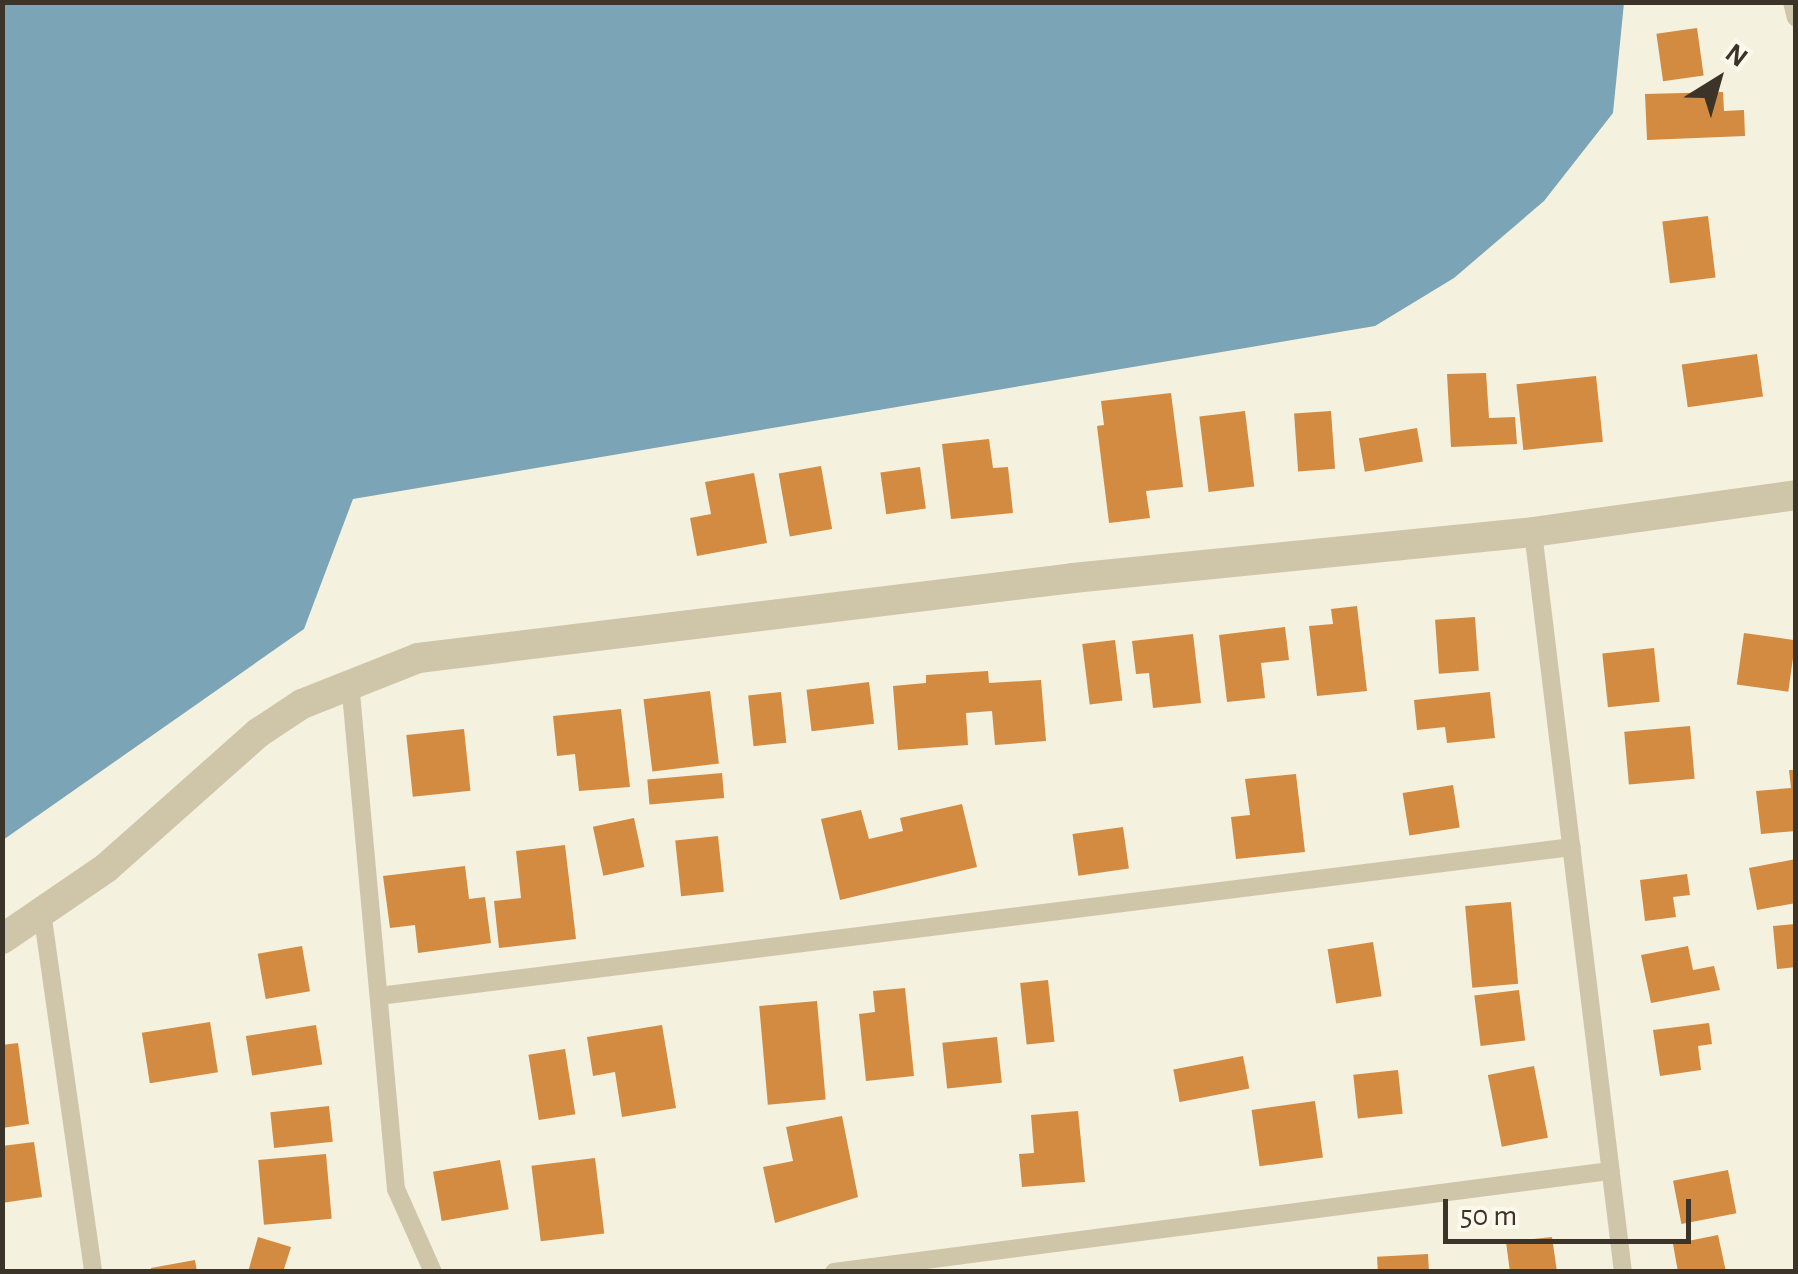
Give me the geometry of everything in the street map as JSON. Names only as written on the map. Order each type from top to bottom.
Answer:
[{"type":"street","points":[[2,939],[106,868],[258,733],[350,682],[418,658],[499,644],[1533,532],[1796,494]]},
{"type":"lane","points":[[1792,2],[1796,18]]},
{"type":"lane","points":[[1533,532],[1622,1272]]},
{"type":"lane","points":[[350,682],[396,1189],[433,1272]]},
{"type":"lane","points":[[379,996],[1572,847]]},
{"type":"lane","points":[[42,912],[93,1272]]},
{"type":"lane","points":[[834,1272],[1610,1172]]},
{"type":"water","points":[[3,2],[1624,3],[1613,113],[1544,201],[1454,278],[1375,326],[353,499],[304,629],[3,840]]},
{"type":"building","points":[[1697,28],[1704,76],[1663,81],[1656,34]]},
{"type":"building","points":[[1723,92],[1724,111],[1744,110],[1745,136],[1647,140],[1645,94]]},
{"type":"building","points":[[1708,216],[1716,278],[1670,283],[1662,222]]},
{"type":"building","points":[[1757,354],[1763,397],[1688,407],[1682,365]]},
{"type":"building","points":[[1486,373],[1489,418],[1515,417],[1517,444],[1451,447],[1447,374]]},
{"type":"building","points":[[1596,376],[1603,442],[1523,450],[1516,384]]},
{"type":"building","points":[[1171,393],[1183,487],[1146,491],[1150,518],[1109,523],[1097,426],[1104,425],[1101,401]]},
{"type":"building","points":[[1245,411],[1254,486],[1209,492],[1199,417]]},
{"type":"building","points":[[1331,411],[1335,469],[1298,471],[1294,414]]},
{"type":"building","points":[[1417,428],[1423,461],[1365,472],[1359,438]]},
{"type":"building","points":[[989,439],[993,468],[1008,467],[1013,513],[951,519],[942,444]]},
{"type":"building","points":[[821,466],[832,529],[790,536],[779,473]]},
{"type":"building","points":[[920,467],[926,509],[886,514],[880,473]]},
{"type":"building","points":[[754,473],[767,543],[697,556],[690,518],[711,514],[705,482]]},
{"type":"building","points":[[1357,606],[1367,691],[1317,696],[1309,626],[1333,624],[1331,609]]},
{"type":"building","points":[[1475,617],[1479,671],[1439,674],[1435,620]]},
{"type":"building","points":[[1285,627],[1289,660],[1261,663],[1265,698],[1227,702],[1219,635]]},
{"type":"building","points":[[1744,633],[1795,640],[1788,692],[1737,684]]},
{"type":"building","points":[[1193,634],[1201,703],[1153,708],[1149,673],[1136,674],[1132,641]]},
{"type":"building","points":[[1115,640],[1122,701],[1090,705],[1082,644]]},
{"type":"building","points":[[1654,648],[1660,702],[1608,707],[1602,653]]},
{"type":"building","points":[[988,671],[989,683],[1041,680],[1046,741],[995,745],[992,711],[966,713],[968,745],[898,750],[893,686],[926,683],[926,675]]},
{"type":"building","points":[[869,682],[874,724],[812,731],[806,690]]},
{"type":"building","points":[[710,691],[719,763],[652,772],[643,699]]},
{"type":"building","points":[[781,692],[786,743],[754,746],[748,695]]},
{"type":"building","points":[[1490,692],[1495,738],[1447,743],[1445,727],[1417,730],[1414,700]]},
{"type":"building","points":[[621,709],[630,787],[579,791],[575,754],[557,756],[553,716]]},
{"type":"building","points":[[1690,726],[1695,779],[1629,785],[1624,732]]},
{"type":"building","points":[[464,729],[470,791],[413,797],[406,735]]},
{"type":"building","points":[[1789,770],[1796,770],[1796,831],[1761,834],[1756,791],[1791,788]]},
{"type":"building","points":[[722,773],[724,798],[649,804],[647,780]]},
{"type":"building","points":[[1296,774],[1305,852],[1236,859],[1231,817],[1250,815],[1245,779]]},
{"type":"building","points":[[1453,785],[1460,827],[1409,835],[1403,793]]},
{"type":"building","points":[[962,804],[977,867],[840,900],[821,819],[861,810],[869,839],[903,831],[900,818]]},
{"type":"building","points":[[634,818],[644,867],[603,876],[593,827]]},
{"type":"building","points":[[1123,827],[1129,869],[1078,876],[1072,834]]},
{"type":"building","points":[[718,836],[724,892],[681,896],[675,840]]},
{"type":"building","points":[[565,845],[576,939],[499,948],[494,901],[521,898],[516,851]]},
{"type":"building","points":[[1796,859],[1796,903],[1757,910],[1749,868]]},
{"type":"building","points":[[465,866],[469,899],[485,897],[491,943],[418,953],[415,925],[390,928],[383,876]]},
{"type":"building","points":[[1687,874],[1690,895],[1673,897],[1676,917],[1645,921],[1640,880]]},
{"type":"building","points":[[1511,902],[1518,984],[1472,988],[1465,906]]},
{"type":"building","points":[[1796,924],[1796,967],[1777,969],[1773,926]]},
{"type":"building","points":[[1373,942],[1382,996],[1336,1004],[1328,949]]},
{"type":"building","points":[[302,946],[310,991],[266,999],[258,954]]},
{"type":"building","points":[[1688,946],[1693,970],[1714,966],[1720,990],[1651,1003],[1641,955]]},
{"type":"building","points":[[1048,980],[1054,1042],[1027,1045],[1020,983]]},
{"type":"building","points":[[905,988],[914,1076],[866,1081],[859,1014],[875,1012],[873,991]]},
{"type":"building","points":[[1519,990],[1525,1041],[1481,1046],[1474,995]]},
{"type":"building","points":[[817,1001],[826,1100],[768,1105],[759,1006]]},
{"type":"building","points":[[210,1022],[218,1072],[150,1083],[142,1033]]},
{"type":"building","points":[[1709,1023],[1712,1044],[1698,1046],[1701,1070],[1660,1076],[1653,1030]]},
{"type":"building","points":[[316,1025],[322,1065],[252,1076],[246,1036]]},
{"type":"building","points":[[662,1025],[676,1108],[622,1117],[615,1072],[593,1076],[587,1037]]},
{"type":"building","points":[[997,1037],[1002,1083],[947,1088],[942,1043]]},
{"type":"building","points":[[18,1043],[29,1124],[2,1128],[2,1045]]},
{"type":"building","points":[[565,1049],[575,1114],[539,1120],[528,1055]]},
{"type":"building","points":[[1243,1056],[1249,1088],[1180,1102],[1173,1070]]},
{"type":"building","points":[[1534,1066],[1548,1138],[1502,1147],[1488,1075]]},
{"type":"building","points":[[1398,1070],[1403,1114],[1358,1118],[1353,1075]]},
{"type":"building","points":[[1315,1101],[1323,1157],[1260,1166],[1252,1110]]},
{"type":"building","points":[[329,1106],[333,1142],[274,1148],[270,1112]]},
{"type":"building","points":[[1078,1111],[1085,1182],[1022,1187],[1019,1154],[1034,1153],[1031,1115]]},
{"type":"building","points":[[842,1116],[858,1197],[775,1223],[763,1167],[793,1161],[786,1127]]},
{"type":"building","points":[[34,1142],[42,1197],[2,1203],[2,1146]]},
{"type":"building","points":[[326,1154],[332,1219],[264,1225],[258,1160]]},
{"type":"building","points":[[595,1158],[604,1233],[541,1241],[531,1166]]},
{"type":"building","points":[[500,1160],[509,1209],[442,1221],[433,1172]]},
{"type":"building","points":[[1728,1170],[1736,1213],[1681,1224],[1673,1181]]},
{"type":"building","points":[[1718,1235],[1726,1272],[1678,1272],[1673,1244]]},
{"type":"building","points":[[258,1237],[291,1247],[283,1272],[248,1272]]},
{"type":"building","points":[[1552,1237],[1557,1272],[1510,1272],[1506,1242]]},
{"type":"building","points":[[1428,1254],[1429,1272],[1378,1272],[1377,1257]]},
{"type":"building","points":[[195,1260],[197,1272],[152,1272],[151,1268]]}]
